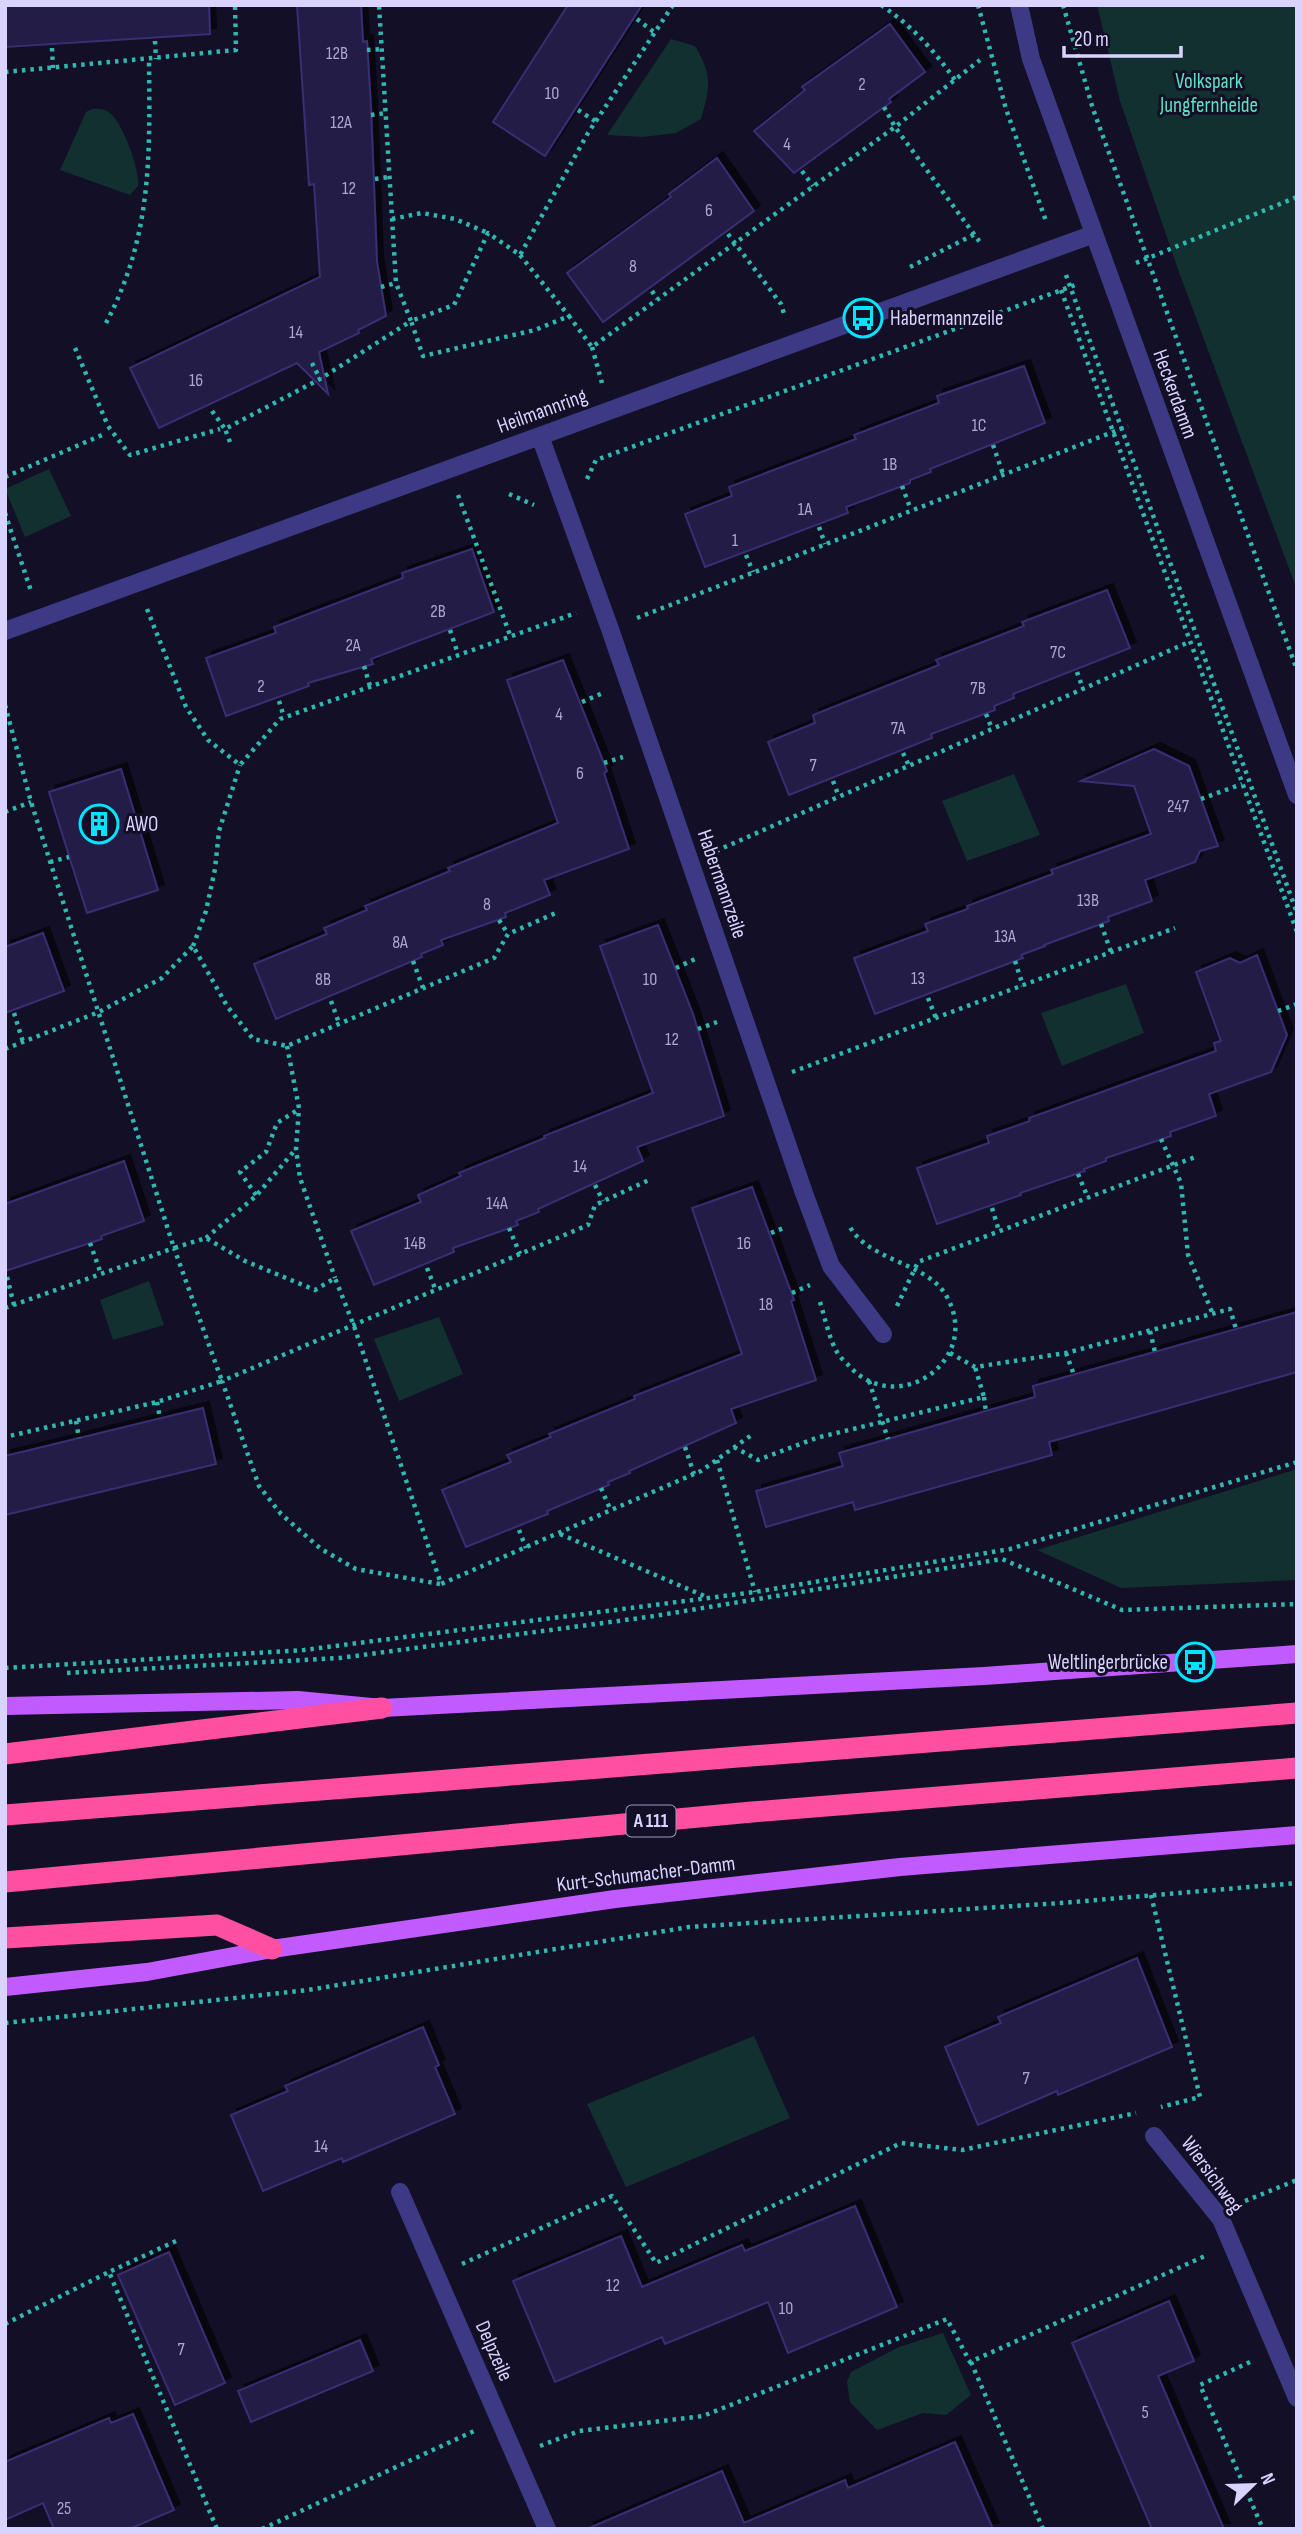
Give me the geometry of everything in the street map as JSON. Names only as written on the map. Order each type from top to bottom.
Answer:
[{"type":"highway","points":[[5,1754],[382,1708]]},
{"type":"highway","points":[[5,1815],[1297,1713]]},
{"type":"highway","name":"A 111","points":[[5,1882],[752,1812],[1297,1768]]},
{"type":"highway","points":[[5,1938],[217,1925],[272,1949]]},
{"type":"main road","points":[[5,1706],[298,1700],[382,1708],[984,1676],[1297,1654]]},
{"type":"main road","name":"Kurt-Schumacher-Damm","points":[[5,1987],[147,1972],[272,1949],[669,1893],[900,1867],[1297,1835]]},
{"type":"street","name":"Heckerdamm","points":[[1019,5],[1031,59],[1297,796]]},
{"type":"street","name":"Heilmannring","points":[[5,632],[1094,234]]},
{"type":"street","name":"Habermannzeile","points":[[540,436],[610,629],[831,1266],[883,1334]]},
{"type":"street","name":"Wiersichweg","points":[[1154,2136],[1221,2219],[1297,2398]]},
{"type":"street","name":"Delpzeile","points":[[400,2192],[547,2529]]},
{"type":"path","points":[[5,72],[236,50],[235,5]]},
{"type":"path","points":[[379,5],[396,283],[423,355],[535,330],[569,316]]},
{"type":"path","points":[[520,255],[595,121],[673,5]]},
{"type":"path","points":[[881,5],[929,44],[956,80]]},
{"type":"path","points":[[978,5],[1006,109],[1045,219]]},
{"type":"path","points":[[1063,5],[1093,109],[1297,670]]},
{"type":"path","points":[[637,19],[655,33]]},
{"type":"path","points":[[155,41],[156,59]]},
{"type":"path","points":[[52,48],[53,68]]},
{"type":"path","points":[[367,50],[382,49]]},
{"type":"path","points":[[106,323],[121,294],[144,215],[150,148],[149,60]]},
{"type":"path","points":[[592,347],[895,127],[980,60]]},
{"type":"path","points":[[884,107],[895,127],[975,234],[997,269]]},
{"type":"path","points":[[578,110],[595,121]]},
{"type":"path","points":[[371,115],[386,113]]},
{"type":"path","points":[[802,172],[813,187]]},
{"type":"path","points":[[375,179],[389,177]]},
{"type":"path","points":[[1146,259],[1297,197]]},
{"type":"path","points":[[392,219],[422,213],[455,219],[488,233],[520,255],[592,347],[610,410]]},
{"type":"path","points":[[75,348],[108,426],[130,455],[223,429],[320,379],[411,321],[454,305],[488,233]]},
{"type":"path","points":[[728,234],[780,304],[793,345]]},
{"type":"path","points":[[903,271],[975,234]]},
{"type":"path","points":[[381,287],[396,283]]},
{"type":"path","points":[[596,460],[1079,284]]},
{"type":"path","points":[[1070,287],[1297,913]]},
{"type":"path","points":[[652,290],[657,299]]},
{"type":"path","points":[[1061,290],[1297,932]]},
{"type":"path","points":[[939,321],[943,334]]},
{"type":"path","points":[[312,363],[320,379]]},
{"type":"path","points":[[212,411],[230,442]]},
{"type":"path","points":[[610,629],[1128,426]]},
{"type":"path","points":[[5,477],[102,435]]},
{"type":"path","points":[[993,445],[1003,474]]},
{"type":"path","points":[[449,469],[510,635]]},
{"type":"path","points":[[902,486],[911,510]]},
{"type":"path","points":[[5,513],[40,619]]},
{"type":"path","points":[[819,527],[825,544]]},
{"type":"path","points":[[746,555],[753,572]]},
{"type":"path","points":[[137,583],[186,706],[208,740],[240,765]]},
{"type":"path","points":[[5,1049],[99,1013],[162,978],[193,946],[206,911],[215,869],[219,831],[240,765],[280,719],[600,605]]},
{"type":"path","points":[[450,630],[458,654]]},
{"type":"path","points":[[690,863],[1189,642]]},
{"type":"path","points":[[364,666],[370,686]]},
{"type":"path","points":[[1077,671],[1083,689]]},
{"type":"path","points":[[582,702],[603,693]]},
{"type":"path","points":[[279,701],[284,717]]},
{"type":"path","points":[[5,705],[31,802],[174,1248],[259,1486],[281,1514],[321,1549],[356,1569],[441,1584],[694,1474],[753,1434]]},
{"type":"path","points":[[986,714],[992,729]]},
{"type":"path","points":[[903,753],[909,766]]},
{"type":"path","points":[[604,762],[626,756]]},
{"type":"path","points":[[833,781],[839,797]]},
{"type":"path","points":[[1201,799],[1242,784]]},
{"type":"path","points":[[5,812],[31,802]]},
{"type":"path","points":[[50,862],[69,857]]},
{"type":"path","points":[[193,946],[228,1006],[253,1039],[287,1046],[494,958],[508,934],[558,912]]},
{"type":"path","points":[[499,920],[508,934]]},
{"type":"path","points":[[1101,924],[1111,952]]},
{"type":"path","points":[[767,1081],[1175,928]]},
{"type":"path","points":[[676,968],[698,957]]},
{"type":"path","points":[[413,961],[423,988]]},
{"type":"path","points":[[1014,961],[1023,985]]},
{"type":"path","points":[[928,998],[936,1018]]},
{"type":"path","points":[[331,1001],[340,1023]]},
{"type":"path","points":[[1278,1011],[1297,1004]]},
{"type":"path","points":[[14,1013],[23,1042]]},
{"type":"path","points":[[698,1029],[721,1021]]},
{"type":"path","points":[[287,1046],[299,1108],[296,1149],[300,1178],[354,1326],[441,1584]]},
{"type":"path","points":[[256,1196],[240,1172],[266,1152],[277,1123],[299,1108]]},
{"type":"path","points":[[1161,1139],[1181,1183],[1188,1255],[1212,1312]]},
{"type":"path","points":[[5,1308],[206,1238],[256,1196],[296,1149]]},
{"type":"path","points":[[883,1334],[918,1262],[1198,1156]]},
{"type":"path","points":[[1078,1174],[1088,1198]]},
{"type":"path","points":[[5,1437],[157,1402],[222,1381],[588,1225],[595,1205],[652,1179]]},
{"type":"path","points":[[595,1185],[603,1202]]},
{"type":"path","points":[[992,1208],[999,1231]]},
{"type":"path","points":[[771,1233],[793,1224]]},
{"type":"path","points":[[509,1228],[520,1254]]},
{"type":"path","points":[[206,1238],[245,1261],[315,1290],[335,1278]]},
{"type":"path","points":[[90,1242],[101,1274]]},
{"type":"path","points":[[427,1268],[436,1291]]},
{"type":"path","points":[[7,1277],[14,1305]]},
{"type":"path","points":[[792,1293],[814,1284]]},
{"type":"path","points":[[950,1353],[975,1367],[1066,1353],[1230,1309],[1236,1329]]},
{"type":"path","points":[[1150,1331],[1155,1352]]},
{"type":"path","points":[[1066,1353],[1074,1375]]},
{"type":"path","points":[[975,1367],[986,1412]]},
{"type":"path","points":[[869,1381],[888,1439]]},
{"type":"path","points":[[734,1447],[758,1460],[816,1438],[984,1397]]},
{"type":"path","points":[[157,1402],[160,1418]]},
{"type":"path","points":[[76,1421],[79,1438]]},
{"type":"path","points":[[685,1447],[694,1474]]},
{"type":"path","points":[[717,1460],[755,1592]]},
{"type":"path","points":[[5,1668],[304,1650],[755,1592],[1010,1549],[1297,1462]]},
{"type":"path","points":[[601,1488],[611,1511]]},
{"type":"path","points":[[519,1530],[526,1548]]},
{"type":"path","points":[[559,1534],[709,1599]]},
{"type":"path","points":[[59,1673],[340,1658],[391,1652],[634,1619],[1002,1559],[1122,1611],[1297,1604]]},
{"type":"path","points":[[5,2023],[308,1990],[689,1927],[1297,1883]]},
{"type":"path","points":[[1151,1895],[1200,2097],[1160,2107]]},
{"type":"path","points":[[435,2274],[465,2264],[612,2196],[656,2263],[901,2143],[962,2150],[1147,2110]]},
{"type":"path","points":[[1245,2201],[1297,2180]]},
{"type":"path","points":[[5,2324],[176,2241]]},
{"type":"path","points":[[971,2362],[1231,2244]]},
{"type":"path","points":[[109,2272],[217,2529]]},
{"type":"path","points":[[543,2445],[579,2431],[703,2416],[947,2319],[971,2362],[1043,2529]]},
{"type":"path","points":[[1262,2529],[1200,2385],[1276,2351]]},
{"type":"path","points":[[262,2529],[500,2419]]},
{"type":"green space","name":"Volkspark Jungfernheide","points":[[1097,5],[1297,5],[1297,590],[1179,272],[1120,101]]},
{"type":"green space","points":[[671,39],[695,46],[705,66],[708,90],[701,119],[676,133],[643,137],[607,135]]},
{"type":"green space","points":[[92,109],[111,114],[126,139],[138,179],[138,186],[130,195],[60,170],[86,112]]},
{"type":"green space","points":[[49,469],[71,516],[25,537],[5,489]]},
{"type":"green space","points":[[1014,774],[1040,835],[967,861],[942,801]]},
{"type":"green space","points":[[1126,984],[1144,1033],[1062,1066],[1041,1013]]},
{"type":"green space","points":[[149,1281],[164,1325],[113,1340],[100,1300]]},
{"type":"green space","points":[[439,1317],[463,1374],[399,1401],[374,1339]]},
{"type":"green space","points":[[1297,1469],[1297,1580],[1121,1588],[1037,1550]]},
{"type":"green space","points":[[754,2036],[790,2118],[626,2187],[587,2104]]},
{"type":"green space","points":[[943,2333],[971,2395],[946,2415],[923,2413],[877,2430],[850,2402],[847,2382],[851,2372],[899,2347]]},
{"type":"building","points":[[5,5],[209,5],[210,34],[5,47]]},
{"type":"building","points":[[297,5],[361,5],[363,42],[367,41],[377,262],[386,316],[358,330],[359,333],[319,352],[328,394],[297,363],[159,428],[130,368],[320,277],[314,184],[309,185]]},
{"type":"building","points":[[568,5],[642,5],[545,156],[493,122]]},
{"type":"building","points":[[890,24],[925,72],[889,99],[891,102],[794,173],[754,131],[805,90],[802,87]]},
{"type":"building","points":[[717,158],[754,211],[603,322],[567,273],[671,197],[669,194]]},
{"type":"building","points":[[1024,366],[1045,423],[930,469],[931,472],[910,480],[910,483],[846,507],[848,513],[705,567],[685,514],[732,496],[729,487],[856,439],[854,435],[939,403],[937,396]]},
{"type":"building","points":[[472,549],[494,612],[371,659],[373,664],[308,683],[309,686],[226,716],[206,658],[276,633],[274,627],[403,578],[402,573]]},
{"type":"building","points":[[1107,590],[1130,648],[1013,694],[1014,698],[994,706],[995,710],[931,734],[932,738],[789,795],[768,742],[815,723],[813,715],[939,665],[936,660],[1024,626],[1022,622]]},
{"type":"building","points":[[563,660],[607,771],[604,773],[629,849],[544,880],[550,895],[505,913],[506,917],[441,940],[443,945],[421,954],[422,957],[276,1019],[254,964],[327,934],[324,928],[367,910],[365,906],[450,871],[448,868],[558,823],[507,680]]},
{"type":"building","points":[[1154,749],[1189,766],[1218,846],[1200,851],[1195,862],[1145,880],[1152,901],[1108,917],[1109,921],[1021,955],[1023,958],[875,1014],[854,958],[928,931],[925,924],[1053,874],[1051,870],[1151,834],[1134,786],[1081,781]]},
{"type":"building","name":"AWO","points":[[121,769],[158,890],[87,913],[49,792]]},
{"type":"building","points":[[658,925],[693,1014],[724,1116],[637,1147],[643,1161],[538,1209],[539,1212],[516,1221],[518,1225],[453,1248],[454,1252],[374,1285],[351,1231],[421,1202],[418,1195],[461,1176],[459,1173],[653,1093],[600,946]]},
{"type":"building","points":[[43,933],[64,991],[5,1013],[5,947]]},
{"type":"building","points":[[1257,955],[1287,1035],[1271,1072],[1209,1094],[1216,1116],[1170,1132],[1171,1136],[1106,1158],[1106,1161],[1084,1169],[1085,1171],[937,1224],[917,1168],[989,1143],[987,1136],[1030,1121],[1029,1118],[1216,1051],[1214,1043],[1221,1041],[1196,972],[1230,958],[1240,963]]},
{"type":"building","points":[[124,1161],[144,1221],[101,1236],[102,1239],[5,1271],[5,1204]]},
{"type":"building","points":[[752,1187],[794,1300],[791,1301],[816,1380],[731,1409],[736,1423],[629,1471],[630,1473],[608,1482],[609,1485],[547,1511],[548,1514],[466,1547],[442,1490],[511,1462],[507,1455],[551,1437],[549,1434],[635,1399],[634,1396],[742,1354],[692,1208]]},
{"type":"building","points":[[1297,1312],[1297,1372],[1049,1442],[1052,1455],[855,1510],[853,1502],[766,1527],[756,1491],[843,1466],[839,1453],[1035,1397],[1033,1386]]},
{"type":"building","points":[[203,1408],[216,1464],[5,1515],[5,1456]]},
{"type":"building","points":[[1137,1958],[1172,2047],[978,2125],[945,2047],[1001,2023],[998,2017]]},
{"type":"building","points":[[423,2027],[439,2065],[435,2067],[455,2114],[343,2162],[342,2158],[263,2191],[231,2115],[288,2091],[285,2086]]},
{"type":"building","points":[[855,2206],[897,2307],[788,2353],[768,2302],[665,2344],[662,2337],[555,2382],[513,2281],[621,2236],[642,2287],[742,2245],[745,2251]]},
{"type":"building","points":[[169,2252],[225,2383],[175,2405],[118,2275]]},
{"type":"building","points":[[1169,2301],[1194,2361],[1158,2376],[1224,2529],[1152,2529],[1072,2343]]},
{"type":"building","points":[[360,2340],[373,2371],[251,2422],[238,2391]]},
{"type":"building","points":[[133,2414],[174,2510],[129,2529],[54,2529],[43,2503],[5,2520],[5,2462],[109,2418],[111,2423]]},
{"type":"building","points":[[955,2442],[993,2529],[587,2529],[722,2471],[744,2523],[845,2480],[848,2488]]},
{"type":"place","name":"Habermannzeile","points":[[863,318]]},
{"type":"place","name":"AWO","points":[[99,824]]},
{"type":"place","name":"Weltlingerbrücke","points":[[1195,1662]]}]
